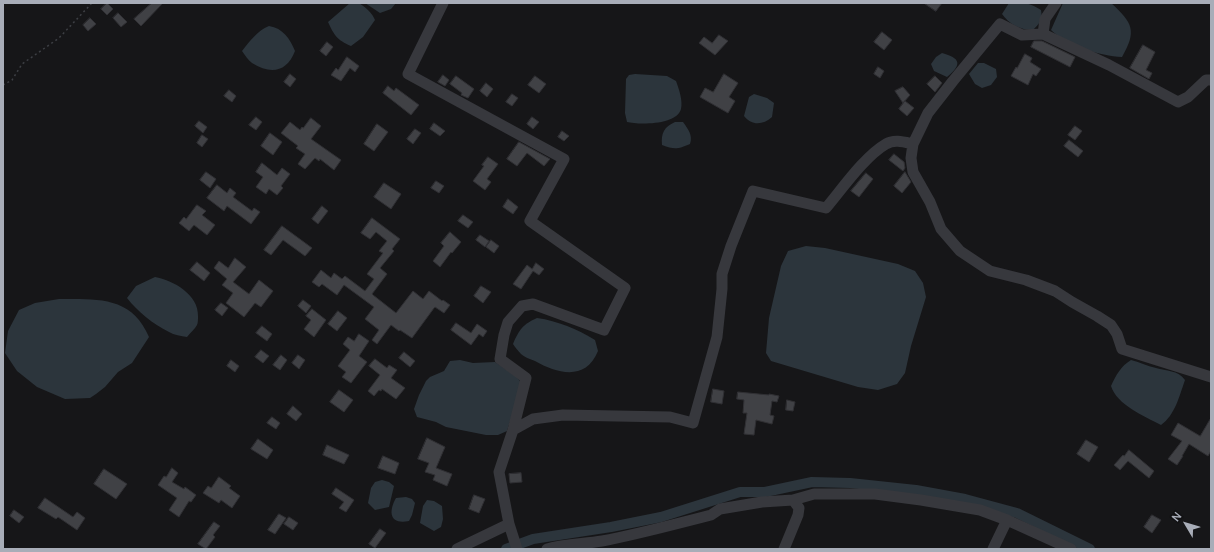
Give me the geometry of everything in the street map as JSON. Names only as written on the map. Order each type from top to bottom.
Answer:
[{"type":"street","points":[[443,3],[408,74],[564,159],[530,221],[625,288],[604,330],[533,304],[522,306],[508,322],[500,359],[526,378],[513,430],[499,472],[508,524],[517,549]]},
{"type":"street","points":[[1043,34],[1045,19],[1056,3]]},
{"type":"street","points":[[1211,80],[1206,80],[1188,97],[1178,102],[1109,65],[1043,34],[1022,35],[1000,24],[953,80],[928,113],[913,144],[911,158],[913,172],[930,202],[941,230],[960,251],[990,271],[1026,280],[1055,291],[1097,316],[1111,325],[1117,334],[1122,349],[1211,377]]},
{"type":"street","points":[[513,430],[533,419],[563,415],[670,417],[693,423],[717,337],[722,290],[722,274],[731,246],[753,191],[826,208],[866,161],[886,143],[900,141],[913,144]]},
{"type":"street","points":[[547,549],[642,533],[711,515],[720,509],[762,502],[793,500],[814,494],[875,494],[980,510],[1071,549]]},
{"type":"street","points":[[784,549],[798,515],[798,508],[793,500]]},
{"type":"street","points":[[993,549],[1006,520]]},
{"type":"street","points":[[457,549],[508,524]]},
{"type":"path","points":[[3,86],[12,80],[22,64],[59,38],[92,3]]},
{"type":"shaded area","points":[[350,3],[357,3],[363,6],[375,20],[363,37],[351,46],[342,42],[336,37],[328,22]]},
{"type":"shaded area","points":[[365,3],[396,3],[391,9],[380,13]]},
{"type":"shaded area","points":[[1009,3],[1029,4],[1037,7],[1041,10],[1041,19],[1039,24],[1033,30],[1019,28],[1011,23],[1002,14]]},
{"type":"shaded area","points":[[1063,3],[1111,3],[1124,16],[1130,28],[1130,40],[1122,57],[1104,55],[1085,49],[1066,41],[1051,30]]},
{"type":"shaded area","points":[[269,26],[282,32],[291,42],[295,51],[288,63],[283,67],[272,70],[259,67],[252,63],[242,51],[257,33]]},
{"type":"shaded area","points":[[942,53],[953,57],[957,62],[956,68],[947,77],[934,71],[931,64],[936,57]]},
{"type":"shaded area","points":[[978,63],[984,63],[996,69],[997,77],[991,85],[982,88],[975,84],[969,74]]},
{"type":"shaded area","points":[[629,75],[667,76],[676,81],[681,102],[681,109],[678,114],[673,118],[657,123],[627,122],[625,113],[626,79]]},
{"type":"shaded area","points":[[754,94],[767,98],[774,103],[772,117],[765,122],[750,122],[744,116],[749,97]]},
{"type":"shaded area","points":[[675,122],[683,122],[687,127],[690,132],[690,144],[676,148],[670,148],[662,145],[664,131],[668,126]]},
{"type":"shaded area","points":[[806,246],[825,248],[898,264],[915,271],[923,283],[926,297],[911,346],[905,373],[897,384],[878,390],[858,387],[771,361],[766,353],[769,318],[781,266],[788,251]]},
{"type":"shaded area","points":[[155,277],[177,285],[190,295],[194,301],[197,308],[198,323],[187,337],[173,334],[163,329],[141,313],[127,298],[136,286]]},
{"type":"shaded area","points":[[59,299],[100,300],[123,307],[133,314],[142,324],[149,337],[132,363],[118,372],[105,387],[90,398],[65,399],[37,387],[17,371],[5,353],[8,331],[19,310],[35,303]]},
{"type":"shaded area","points":[[537,318],[567,326],[595,340],[598,351],[593,361],[579,371],[571,372],[544,366],[522,355],[513,344],[522,328]]},
{"type":"shaded area","points":[[460,360],[473,363],[495,362],[517,377],[522,384],[507,431],[498,435],[486,435],[446,427],[436,422],[417,417],[414,409],[426,381],[430,377],[444,371],[450,361]]},
{"type":"shaded area","points":[[1131,360],[1172,371],[1179,374],[1185,380],[1173,411],[1161,425],[1139,414],[1119,399],[1114,393],[1111,386],[1115,378],[1124,365]]},
{"type":"shaded area","points":[[382,480],[389,482],[394,486],[389,507],[375,510],[368,503],[371,488],[375,482]]},
{"type":"shaded area","points":[[406,497],[412,499],[415,503],[412,515],[409,521],[398,521],[392,516],[393,503],[396,498]]},
{"type":"shaded area","points":[[427,500],[434,501],[442,506],[443,519],[441,527],[434,531],[420,523],[423,506]]},
{"type":"building","points":[[107,3],[113,9],[107,15],[101,9]]},
{"type":"building","points":[[152,3],[163,3],[141,26],[134,19]]},
{"type":"building","points":[[924,3],[942,3],[936,11]]},
{"type":"building","points":[[118,13],[127,22],[121,27],[113,18]]},
{"type":"building","points":[[90,18],[96,24],[88,31],[83,25]]},
{"type":"building","points":[[882,32],[892,40],[884,50],[874,42]]},
{"type":"building","points":[[719,35],[728,41],[715,55],[699,43],[704,37],[712,43]]},
{"type":"building","points":[[1034,41],[1042,41],[1075,57],[1070,67],[1031,47]]},
{"type":"building","points":[[327,42],[333,47],[326,56],[320,51]]},
{"type":"building","points":[[1143,45],[1155,52],[1146,70],[1152,73],[1149,79],[1130,68]]},
{"type":"building","points":[[1025,54],[1032,58],[1030,62],[1041,69],[1036,76],[1033,74],[1028,85],[1011,76]]},
{"type":"building","points":[[347,57],[359,66],[355,72],[350,68],[341,81],[331,75],[336,68],[338,70]]},
{"type":"building","points":[[878,67],[884,71],[880,78],[874,74]]},
{"type":"building","points":[[290,74],[296,79],[290,87],[284,82]]},
{"type":"building","points":[[724,74],[738,83],[729,97],[735,101],[728,113],[700,97],[705,88],[713,92]]},
{"type":"building","points":[[443,75],[449,80],[445,86],[438,82]]},
{"type":"building","points":[[456,76],[474,89],[468,98],[461,95],[462,93],[450,84]]},
{"type":"building","points":[[535,76],[546,84],[539,93],[528,85]]},
{"type":"building","points":[[935,76],[942,83],[935,92],[927,84]]},
{"type":"building","points":[[486,83],[493,89],[487,97],[480,91]]},
{"type":"building","points":[[388,86],[394,91],[396,88],[419,105],[411,115],[383,93]]},
{"type":"building","points":[[903,87],[910,95],[903,103],[895,91]]},
{"type":"building","points":[[229,90],[236,96],[232,102],[224,96]]},
{"type":"building","points":[[512,94],[518,98],[512,106],[506,102]]},
{"type":"building","points":[[905,101],[914,108],[907,116],[899,109]]},
{"type":"building","points":[[256,117],[262,122],[256,130],[249,125]]},
{"type":"building","points":[[532,117],[539,122],[533,129],[527,124]]},
{"type":"building","points":[[311,118],[321,126],[311,139],[341,160],[334,170],[320,159],[319,161],[315,158],[305,169],[298,164],[305,154],[296,148],[298,146],[281,133],[290,122],[300,130]]},
{"type":"building","points":[[199,121],[207,127],[203,133],[195,126]]},
{"type":"building","points":[[434,123],[445,131],[440,136],[430,129]]},
{"type":"building","points":[[377,124],[388,132],[374,151],[364,144]]},
{"type":"building","points":[[1075,126],[1082,131],[1075,140],[1068,135]]},
{"type":"building","points":[[415,129],[421,133],[413,144],[407,139]]},
{"type":"building","points":[[562,131],[569,136],[564,141],[558,137]]},
{"type":"building","points":[[270,133],[282,142],[273,155],[261,146]]},
{"type":"building","points":[[202,135],[208,139],[202,147],[197,143]]},
{"type":"building","points":[[1069,140],[1083,151],[1078,157],[1064,146]]},
{"type":"building","points":[[519,142],[550,159],[544,166],[527,153],[517,166],[507,159]]},
{"type":"building","points":[[894,154],[904,162],[905,168],[903,171],[889,160]]},
{"type":"building","points":[[488,157],[498,164],[487,179],[491,182],[485,190],[473,181],[484,166],[482,165]]},
{"type":"building","points":[[262,163],[277,175],[282,168],[290,174],[281,186],[283,188],[277,195],[269,189],[266,194],[256,187],[263,177],[256,172]]},
{"type":"building","points":[[206,172],[216,179],[210,188],[200,180]]},
{"type":"building","points":[[905,172],[911,182],[902,193],[894,186]]},
{"type":"building","points":[[866,173],[873,179],[859,197],[851,191]]},
{"type":"building","points":[[436,181],[444,186],[439,193],[431,188]]},
{"type":"building","points":[[384,183],[401,194],[391,209],[374,197]]},
{"type":"building","points":[[217,185],[227,193],[230,188],[236,193],[233,197],[252,211],[254,208],[260,212],[251,224],[227,206],[224,211],[207,198]]},
{"type":"building","points":[[508,199],[518,207],[513,214],[503,207]]},
{"type":"building","points":[[197,205],[206,211],[202,215],[215,225],[207,235],[194,225],[189,231],[179,223],[184,217],[186,219]]},
{"type":"building","points":[[322,206],[328,211],[318,224],[312,219]]},
{"type":"building","points":[[463,215],[473,222],[468,228],[458,221]]},
{"type":"building","points":[[372,218],[400,239],[392,249],[394,251],[380,268],[387,274],[372,294],[396,313],[413,291],[423,299],[429,291],[450,305],[444,313],[435,307],[412,338],[391,325],[377,344],[372,340],[379,330],[365,319],[374,307],[344,285],[337,295],[322,284],[319,287],[312,282],[321,270],[331,278],[334,273],[342,279],[345,276],[365,291],[374,279],[367,274],[383,253],[379,251],[387,241],[376,232],[370,239],[361,233]]},
{"type":"building","points":[[282,226],[312,248],[305,256],[283,240],[271,255],[264,250]]},
{"type":"building","points":[[450,232],[461,242],[452,253],[451,252],[440,267],[433,261],[444,246],[441,243]]},
{"type":"building","points":[[480,235],[489,241],[485,247],[476,240]]},
{"type":"building","points":[[491,240],[499,246],[494,253],[486,247]]},
{"type":"building","points":[[235,258],[246,267],[233,282],[249,294],[259,280],[273,291],[261,307],[255,303],[244,317],[226,303],[233,293],[222,285],[227,279],[214,268],[219,261],[228,268]]},
{"type":"building","points":[[197,262],[210,273],[204,281],[190,270]]},
{"type":"building","points":[[536,263],[544,269],[539,275],[533,271],[521,289],[513,284],[527,265],[532,269]]},
{"type":"building","points":[[481,286],[491,292],[483,303],[474,296]]},
{"type":"building","points":[[303,300],[311,306],[306,313],[298,306]]},
{"type":"building","points":[[221,303],[228,308],[222,316],[215,310]]},
{"type":"building","points":[[312,309],[326,320],[314,337],[304,329],[311,320],[306,316]]},
{"type":"building","points":[[338,311],[347,318],[337,331],[328,324]]},
{"type":"building","points":[[456,323],[471,333],[477,324],[487,331],[483,337],[479,334],[471,345],[451,330]]},
{"type":"building","points":[[262,326],[272,334],[267,341],[256,333]]},
{"type":"building","points":[[359,334],[369,341],[359,356],[367,362],[351,383],[342,377],[346,372],[338,366],[350,350],[343,344],[348,337],[354,341]]},
{"type":"building","points":[[261,350],[269,356],[263,363],[255,357]]},
{"type":"building","points":[[404,352],[415,361],[410,367],[399,358]]},
{"type":"building","points":[[281,355],[287,360],[280,370],[273,365]]},
{"type":"building","points":[[298,355],[305,360],[299,369],[292,363]]},
{"type":"building","points":[[375,359],[387,368],[389,365],[397,370],[391,378],[405,388],[396,399],[382,389],[381,391],[379,390],[374,396],[368,391],[380,375],[369,366]]},
{"type":"building","points":[[231,360],[239,366],[235,372],[227,366]]},
{"type":"building","points":[[713,389],[724,391],[722,404],[711,402]]},
{"type":"building","points":[[339,390],[353,400],[344,412],[330,402]]},
{"type":"building","points":[[738,392],[779,396],[777,402],[772,401],[770,415],[774,416],[772,424],[756,420],[754,435],[744,434],[747,413],[743,413],[744,400],[737,399]]},
{"type":"building","points":[[787,400],[795,402],[793,411],[786,410]]},
{"type":"building","points":[[293,406],[302,414],[296,421],[287,414]]},
{"type":"building","points":[[272,417],[280,423],[276,429],[267,423]]},
{"type":"building","points":[[1211,418],[1211,451],[1208,456],[1189,444],[1177,465],[1168,459],[1182,441],[1171,435],[1178,423],[1200,436]]},
{"type":"building","points":[[427,438],[445,447],[436,468],[452,474],[447,486],[433,480],[435,475],[425,472],[429,463],[418,459]]},
{"type":"building","points":[[258,439],[273,450],[267,459],[251,449]]},
{"type":"building","points":[[1086,440],[1098,447],[1089,462],[1077,454]]},
{"type":"building","points":[[327,445],[349,455],[344,464],[323,455]]},
{"type":"building","points":[[1129,450],[1154,471],[1149,478],[1128,461],[1120,470],[1114,465]]},
{"type":"building","points":[[383,456],[399,463],[395,474],[378,468]]},
{"type":"building","points":[[172,468],[178,473],[172,482],[184,489],[185,487],[196,495],[191,502],[189,501],[179,517],[169,510],[177,498],[158,485]]},
{"type":"building","points":[[104,469],[127,484],[116,499],[94,484]]},
{"type":"building","points":[[521,473],[522,482],[510,483],[509,474]]},
{"type":"building","points":[[219,477],[231,486],[229,488],[240,496],[232,508],[221,500],[219,503],[203,493],[208,486],[211,488]]},
{"type":"building","points":[[336,488],[354,500],[346,512],[339,508],[344,502],[332,494]]},
{"type":"building","points":[[474,495],[485,499],[479,513],[469,509]]},
{"type":"building","points":[[45,498],[73,517],[77,512],[85,518],[77,530],[58,517],[56,519],[38,508]]},
{"type":"building","points":[[14,510],[24,517],[19,523],[10,516]]},
{"type":"building","points":[[279,514],[286,518],[275,534],[268,530]]},
{"type":"building","points":[[1152,515],[1161,520],[1152,533],[1144,527]]},
{"type":"building","points":[[289,517],[298,523],[293,530],[284,524]]},
{"type":"building","points":[[214,522],[220,526],[213,535],[215,537],[206,549],[198,544]]},
{"type":"building","points":[[380,529],[386,533],[375,548],[369,544]]},
{"type":"waterway","points":[[506,549],[533,539],[611,527],[661,517],[740,492],[765,492],[812,482],[850,483],[916,490],[965,499],[1017,513],[1090,549]]}]
